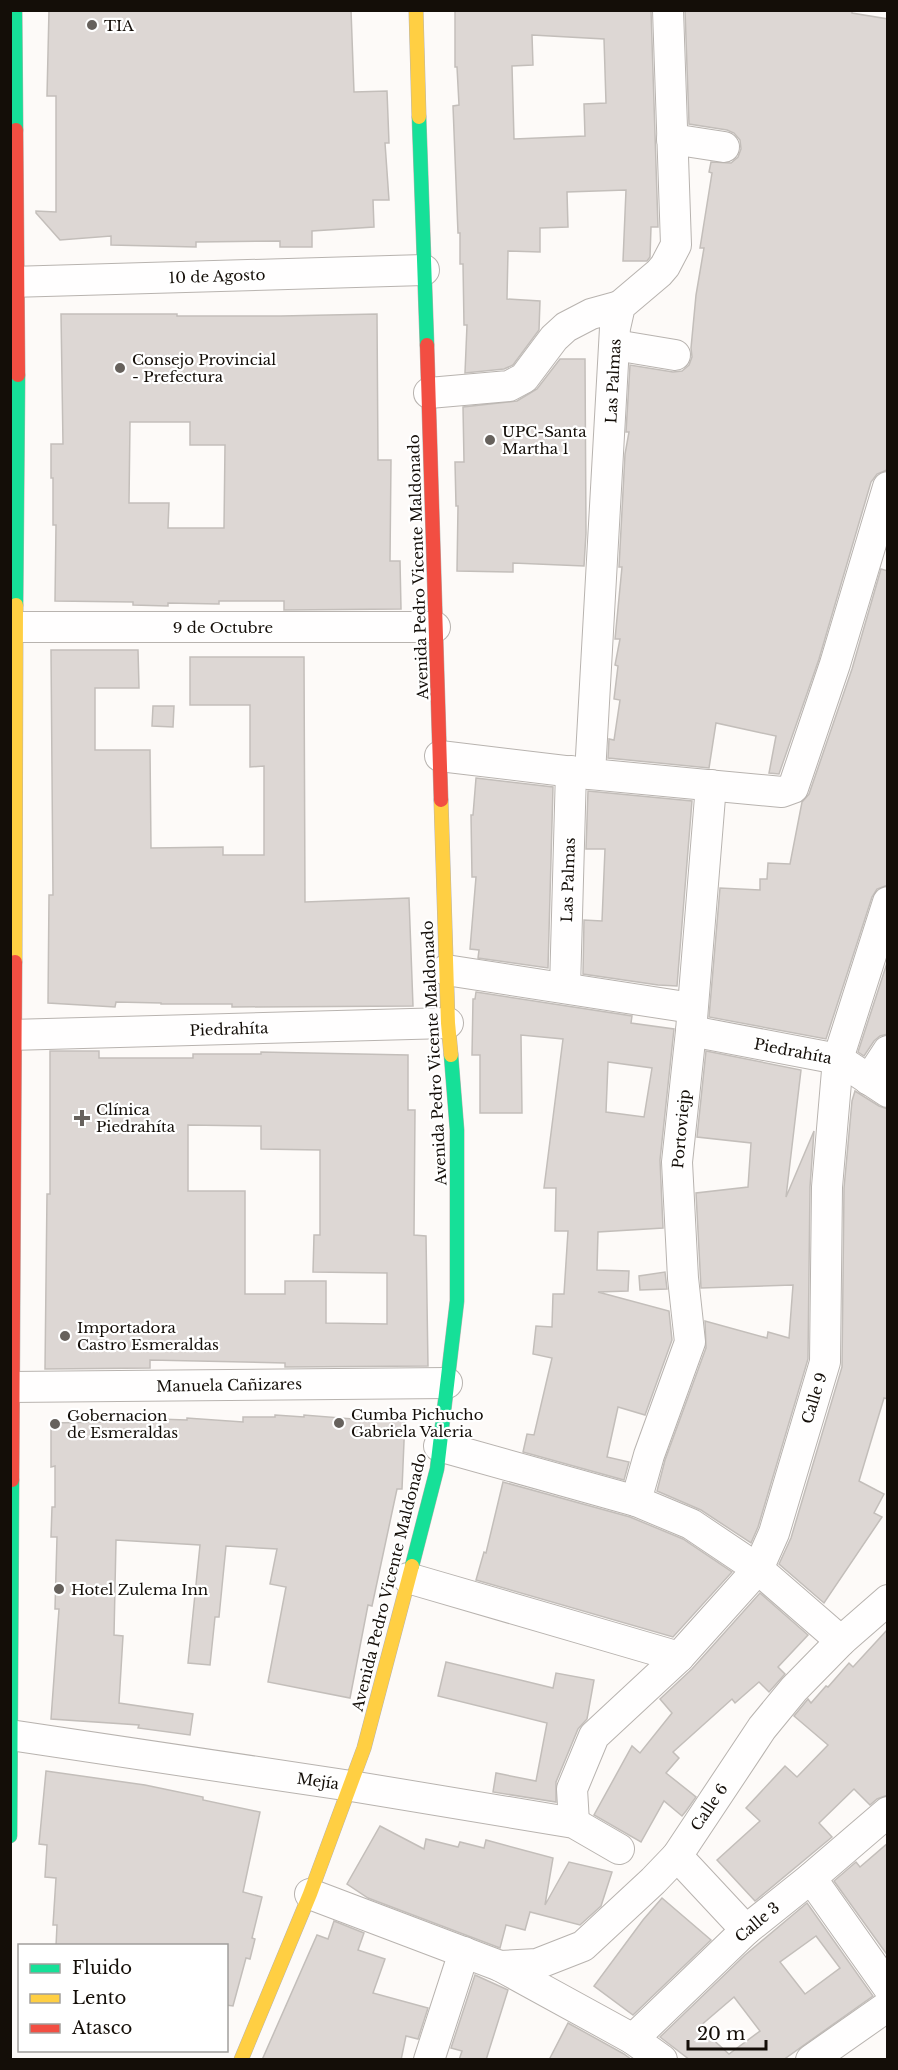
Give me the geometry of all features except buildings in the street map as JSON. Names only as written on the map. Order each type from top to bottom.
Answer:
[{"type":"main road","points":[[10,1836],[15,10]]},
{"type":"main road","name":"Avenida Pedro Vicente Maldonado","points":[[241,2060],[310,1894],[364,1748],[437,1469],[457,1300],[457,1130],[446,970],[416,10]]},
{"type":"street","points":[[429,393],[509,386],[524,378],[554,338],[566,327],[591,314],[620,306],[665,266],[676,245],[668,10]]},
{"type":"street","points":[[672,140],[724,147]]},
{"type":"street","name":"10 de Agosto","points":[[14,282],[424,270]]},
{"type":"street","name":"Las Palmas","points":[[565,988],[615,328],[620,306]]},
{"type":"street","points":[[615,345],[675,356]]},
{"type":"street","points":[[440,756],[580,773],[782,792],[793,788],[888,487]]},
{"type":"street","name":"9 de Octubre","points":[[13,627],[435,627]]},
{"type":"street","name":"Portoviejp","points":[[636,1501],[649,1455],[690,1342],[683,1278],[677,1161],[711,785]]},
{"type":"street","name":"Calle 9","points":[[574,1823],[572,1789],[594,1736],[679,1657],[758,1569],[774,1533],[825,1362],[827,1187],[838,1059],[888,902]]},
{"type":"street","name":"Piedrahíta","points":[[446,970],[565,988],[838,1059],[878,1086]]},
{"type":"street","name":"Piedrahíta","points":[[12,1035],[448,1023]]},
{"type":"street","points":[[878,1086],[888,1052]]},
{"type":"street","name":"Manuela Cañizares","points":[[12,1387],[447,1383]]},
{"type":"street","points":[[439,1446],[636,1501],[691,1524],[758,1569],[841,1641]]},
{"type":"street","points":[[408,1578],[679,1657]]},
{"type":"street","name":"Calle 6","points":[[500,1966],[537,1964],[583,1946],[653,1881],[676,1856],[762,1728],[794,1689],[841,1641],[888,1600]]},
{"type":"street","name":"Mejía","points":[[11,1735],[351,1786],[574,1823],[619,1849]]},
{"type":"street","name":"Calle 3","points":[[633,2040],[746,1930],[812,1878],[888,1812]]},
{"type":"street","points":[[676,1856],[746,1930]]},
{"type":"street","points":[[812,1878],[888,1987]]},
{"type":"street","points":[[310,1894],[500,1966],[633,2040],[662,2060]]},
{"type":"street","points":[[429,2060],[464,1952]]},
{"type":"street","points":[[811,2060],[888,2006]]},
{"type":"traffic: fast","points":[[15,10],[16,130]]},
{"type":"traffic: fast","points":[[419,117],[427,345]]},
{"type":"traffic: fast","points":[[16,605],[18,375]]},
{"type":"traffic: fast","points":[[412,1566],[437,1469],[457,1301],[457,1130],[451,1055]]},
{"type":"traffic: fast","points":[[10,1836],[12,1480]]},
{"type":"traffic: slow","points":[[416,10],[419,117]]},
{"type":"traffic: slow","points":[[15,962],[16,605]]},
{"type":"traffic: slow","points":[[441,800],[451,1055]]},
{"type":"traffic: slow","points":[[241,2060],[310,1894],[364,1748],[412,1566]]},
{"type":"traffic: jam","points":[[16,130],[18,375]]},
{"type":"traffic: jam","points":[[427,345],[441,800]]},
{"type":"traffic: jam","points":[[12,1480],[15,962]]},
{"type":"place","name":"TIA","points":[[92,25]]},
{"type":"place","name":"Consejo Provincial - Prefectura","points":[[120,368]]},
{"type":"place","name":"UPC-Santa Martha 1","points":[[490,440]]},
{"type":"place","name":"Clínica Piedrahíta","points":[[82,1118]]},
{"type":"place","name":"Importadora Castro Esmeraldas","points":[[65,1336]]},
{"type":"place","name":"Cumba Pichucho Gabriela Valeria","points":[[339,1423]]},
{"type":"place","name":"Gobernacion de Esmeraldas","points":[[55,1424]]},
{"type":"place","name":"Hotel Zulema Inn","points":[[59,1589]]}]
